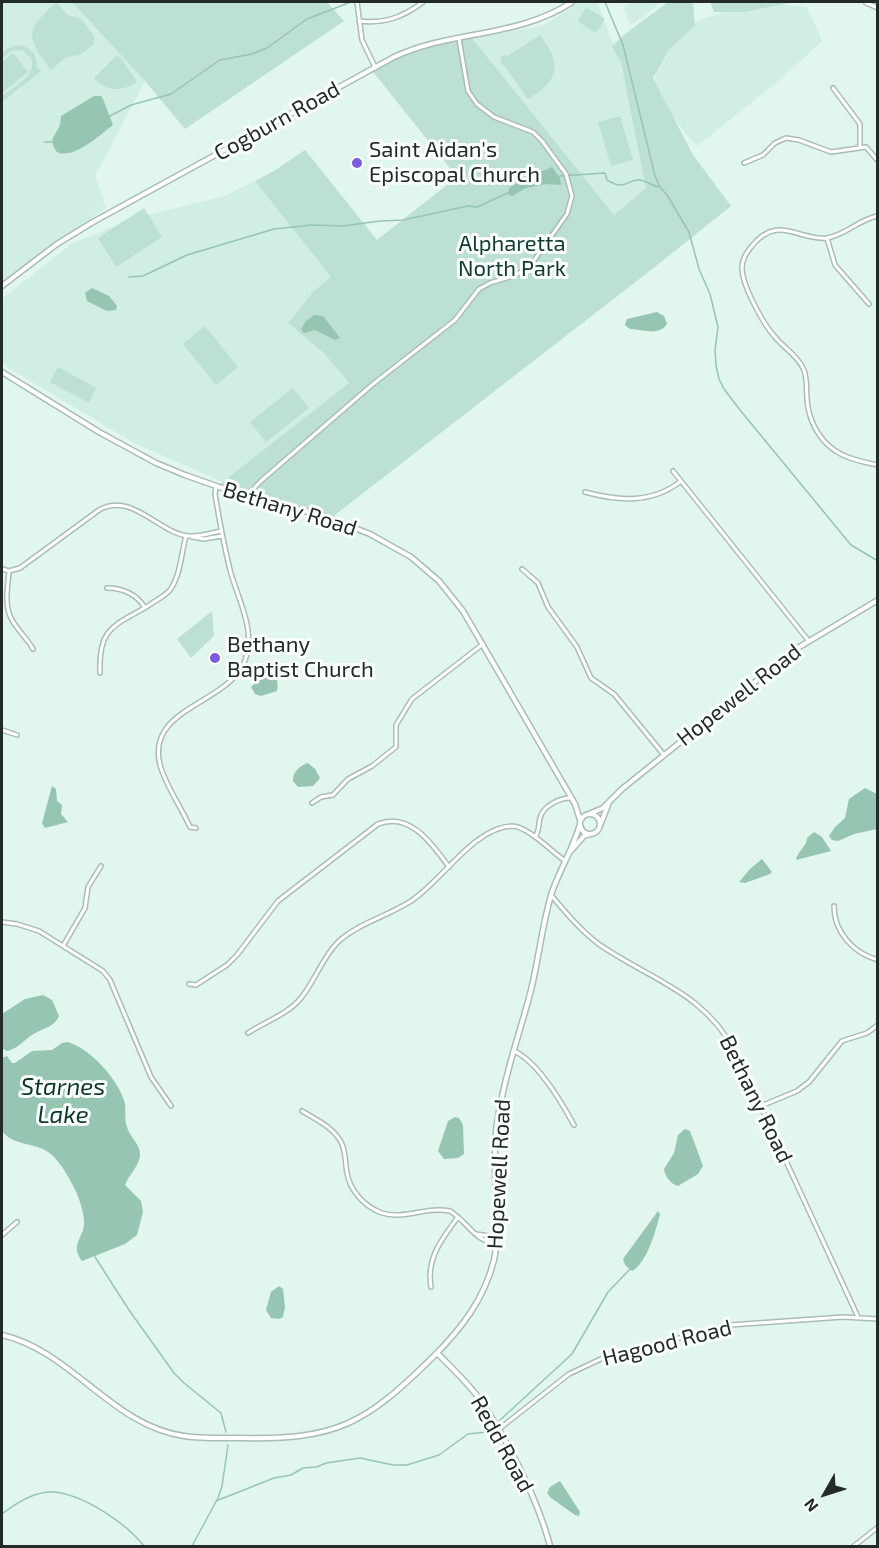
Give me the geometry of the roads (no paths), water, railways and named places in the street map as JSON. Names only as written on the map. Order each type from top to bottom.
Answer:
[{"type":"street","points":[[357,2],[362,40],[375,67]]},
{"type":"street","points":[[359,21],[377,22],[393,19],[423,2]]},
{"type":"street","name":"Cogburn Road","points":[[2,286],[57,244],[93,222],[375,67],[410,51],[536,21],[572,2]]},
{"type":"street","points":[[867,3],[878,8]]},
{"type":"street","points":[[251,498],[255,487],[262,480],[373,384],[455,320],[479,289],[516,275],[530,266],[567,214],[572,196],[566,174],[543,141],[533,132],[494,117],[477,104],[468,91],[459,39]]},
{"type":"street","points":[[833,88],[860,124],[860,146]]},
{"type":"street","points":[[744,163],[763,155],[776,143],[786,138],[799,140],[831,152],[860,146],[866,147],[878,161]]},
{"type":"street","points":[[878,216],[827,238],[786,230],[774,231],[752,245],[743,259],[742,271],[763,321],[774,336],[797,358],[804,369],[807,379],[808,409],[820,435],[830,447],[844,456],[878,465]]},
{"type":"street","points":[[827,238],[835,265],[869,304]]},
{"type":"street","name":"Bethany Road","points":[[2,372],[132,451],[184,475],[251,498],[324,516],[370,534],[421,565],[447,590],[463,611],[575,804],[580,822]]},
{"type":"street","points":[[673,471],[808,640]]},
{"type":"street","points":[[585,492],[618,500],[646,498],[665,492],[681,481]]},
{"type":"street","points":[[196,828],[190,827],[162,770],[159,747],[168,724],[230,682],[240,671],[249,644],[222,533],[215,494],[216,487]]},
{"type":"street","points":[[2,569],[9,571],[26,565],[81,523],[110,505],[124,506],[188,536],[222,533]]},
{"type":"street","points":[[100,673],[99,654],[106,635],[117,624],[167,593],[174,582],[188,536]]},
{"type":"street","points":[[522,570],[538,583],[548,607],[577,647],[591,678],[614,694],[664,755]]},
{"type":"street","points":[[9,571],[8,612],[11,620],[33,649]]},
{"type":"street","points":[[107,588],[119,589],[132,594],[145,608]]},
{"type":"street","name":"Hopewell Road","points":[[590,813],[610,802],[622,789],[808,640],[878,600]]},
{"type":"street","points":[[312,803],[321,797],[333,795],[348,779],[372,766],[396,747],[396,724],[407,704],[483,644]]},
{"type":"street","points":[[2,729],[18,735]]},
{"type":"street","points":[[535,837],[540,830],[541,815],[551,804],[571,798]]},
{"type":"street","name":"Hopewell Road","points":[[601,825],[610,802]]},
{"type":"street","name":"Bethany Road","points":[[575,804],[590,813]]},
{"type":"street","points":[[590,813],[599,819],[601,825],[598,831],[591,834],[582,830],[580,822],[590,813]]},
{"type":"street","points":[[189,984],[196,985],[226,965],[237,955],[271,908],[285,894],[378,824],[398,821],[412,826],[449,867]]},
{"type":"street","name":"Hopewell Road","points":[[2,1335],[22,1342],[55,1360],[141,1422],[170,1433],[200,1438],[290,1438],[333,1430],[379,1406],[437,1353],[465,1322],[490,1275],[497,1237],[496,1134],[501,1098],[532,988],[551,895],[580,822]]},
{"type":"street","points":[[248,1033],[279,1016],[302,997],[339,941],[413,900],[482,837],[499,829],[518,827],[566,858]]},
{"type":"street","name":"Hopewell Road","points":[[566,858],[578,842],[591,834]]},
{"type":"street","points":[[63,946],[85,908],[88,887],[101,866]]},
{"type":"street","name":"Bethany Road","points":[[551,895],[576,924],[593,939],[691,998],[708,1013],[730,1040],[858,1317]]},
{"type":"street","points":[[834,906],[836,923],[850,944],[862,954],[878,960]]},
{"type":"street","points":[[2,922],[32,928],[98,967],[107,975],[151,1077],[171,1106]]},
{"type":"street","points":[[761,1106],[797,1091],[809,1082],[842,1041],[867,1033],[878,1025]]},
{"type":"street","points":[[514,1051],[522,1055],[552,1089],[574,1125]]},
{"type":"street","points":[[302,1111],[328,1127],[339,1138],[344,1149],[350,1185],[358,1196],[372,1208],[382,1213],[395,1215],[429,1209],[447,1210],[458,1217],[483,1241],[496,1244]]},
{"type":"street","points":[[431,1287],[433,1254],[458,1217]]},
{"type":"street","points":[[2,1235],[17,1222]]},
{"type":"street","points":[[474,1234],[497,1237]]},
{"type":"street","points":[[858,1317],[878,1319]]},
{"type":"street","name":"Hagood Road","points":[[499,1429],[569,1374],[605,1357],[730,1325],[858,1317]]},
{"type":"street","name":"Redd Road","points":[[437,1353],[477,1395],[499,1429],[539,1513],[550,1546]]},
{"type":"street","points":[[854,1546],[878,1527]]},
{"type":"water","points":[[94,96],[101,96],[103,99],[113,125],[78,150],[63,154],[57,152],[52,141],[60,126],[61,116]]},
{"type":"water","points":[[552,167],[560,178],[561,185],[546,184],[526,188],[512,196],[509,195],[509,188]]},
{"type":"water","points":[[92,288],[109,296],[117,306],[116,310],[107,311],[87,301],[85,293]]},
{"type":"water","points":[[657,312],[664,316],[667,324],[659,330],[630,329],[625,325],[627,319]]},
{"type":"water","points":[[314,315],[323,316],[340,338],[335,340],[315,330],[304,333],[301,329]]},
{"type":"water","points":[[271,667],[277,678],[277,691],[261,696],[255,694],[251,687]]},
{"type":"water","points":[[308,763],[320,778],[313,786],[298,787],[293,781],[295,772],[299,767]]},
{"type":"water","points":[[52,786],[56,789],[57,801],[62,805],[61,814],[68,822],[45,828],[42,823]]},
{"type":"water","points":[[865,788],[877,794],[877,829],[854,834],[838,841],[832,840],[829,836],[845,818],[849,799]]},
{"type":"water","points":[[814,832],[822,837],[831,851],[796,860],[807,838]]},
{"type":"water","points":[[762,859],[772,872],[770,874],[745,883],[739,882],[750,869]]},
{"type":"water","points":[[43,995],[52,1000],[59,1016],[57,1020],[14,1048],[7,1051],[3,1049],[2,1014],[25,999]]},
{"type":"water","name":"Starnes Lake","points":[[67,1042],[76,1045],[94,1058],[117,1085],[125,1104],[127,1127],[140,1152],[137,1164],[125,1185],[141,1201],[143,1212],[137,1235],[125,1244],[82,1261],[78,1255],[77,1245],[84,1227],[83,1212],[67,1174],[48,1152],[18,1142],[2,1131],[2,1058],[7,1056],[12,1063],[15,1063],[32,1051],[52,1050]]},
{"type":"water","points":[[455,1117],[459,1118],[463,1125],[464,1154],[458,1158],[444,1159],[438,1151],[448,1121]]},
{"type":"water","points":[[685,1129],[690,1131],[703,1166],[698,1174],[678,1186],[669,1180],[664,1169],[674,1153],[678,1135]]},
{"type":"water","points":[[658,1211],[660,1214],[650,1246],[642,1261],[632,1271],[625,1265],[623,1259]]},
{"type":"water","points":[[279,1286],[283,1289],[285,1307],[283,1317],[279,1319],[271,1318],[266,1310],[271,1292]]},
{"type":"water","points":[[560,1481],[580,1512],[579,1516],[547,1493],[550,1487]]},
{"type":"waterway","points":[[110,116],[131,105],[171,94],[220,60],[252,54],[267,48],[307,19],[351,2]]},
{"type":"waterway","points":[[605,2],[623,45],[655,176],[689,232],[699,269],[710,294],[718,327],[715,350],[719,379],[740,410],[851,545],[878,561]]},
{"type":"waterway","points":[[45,142],[53,142]]},
{"type":"waterway","points":[[560,176],[605,173],[607,180],[618,185],[640,180],[659,187]]},
{"type":"waterway","points":[[129,277],[143,276],[187,255],[274,229],[312,225],[343,226],[403,220],[468,206],[477,207],[510,192]]},
{"type":"waterway","points":[[95,1257],[174,1373],[221,1413],[226,1432]]},
{"type":"waterway","points":[[216,1501],[274,1478],[291,1475],[303,1468],[317,1467],[326,1463],[360,1458],[393,1465],[407,1465],[439,1455],[468,1434],[487,1432],[572,1354],[608,1292],[630,1269]]},
{"type":"waterway","points":[[192,1546],[218,1498],[228,1445]]},
{"type":"waterway","points":[[2,1514],[19,1502],[39,1493],[65,1494],[103,1511],[126,1528],[144,1546]]},
{"type":"place","name":"Saint Aidan's Episcopal Church","points":[[357,163]]},
{"type":"place","name":"Bethany Baptist Church","points":[[215,658]]},
{"type":"park label","name":"Alpharetta North Park","points":[[512,256]]}]
